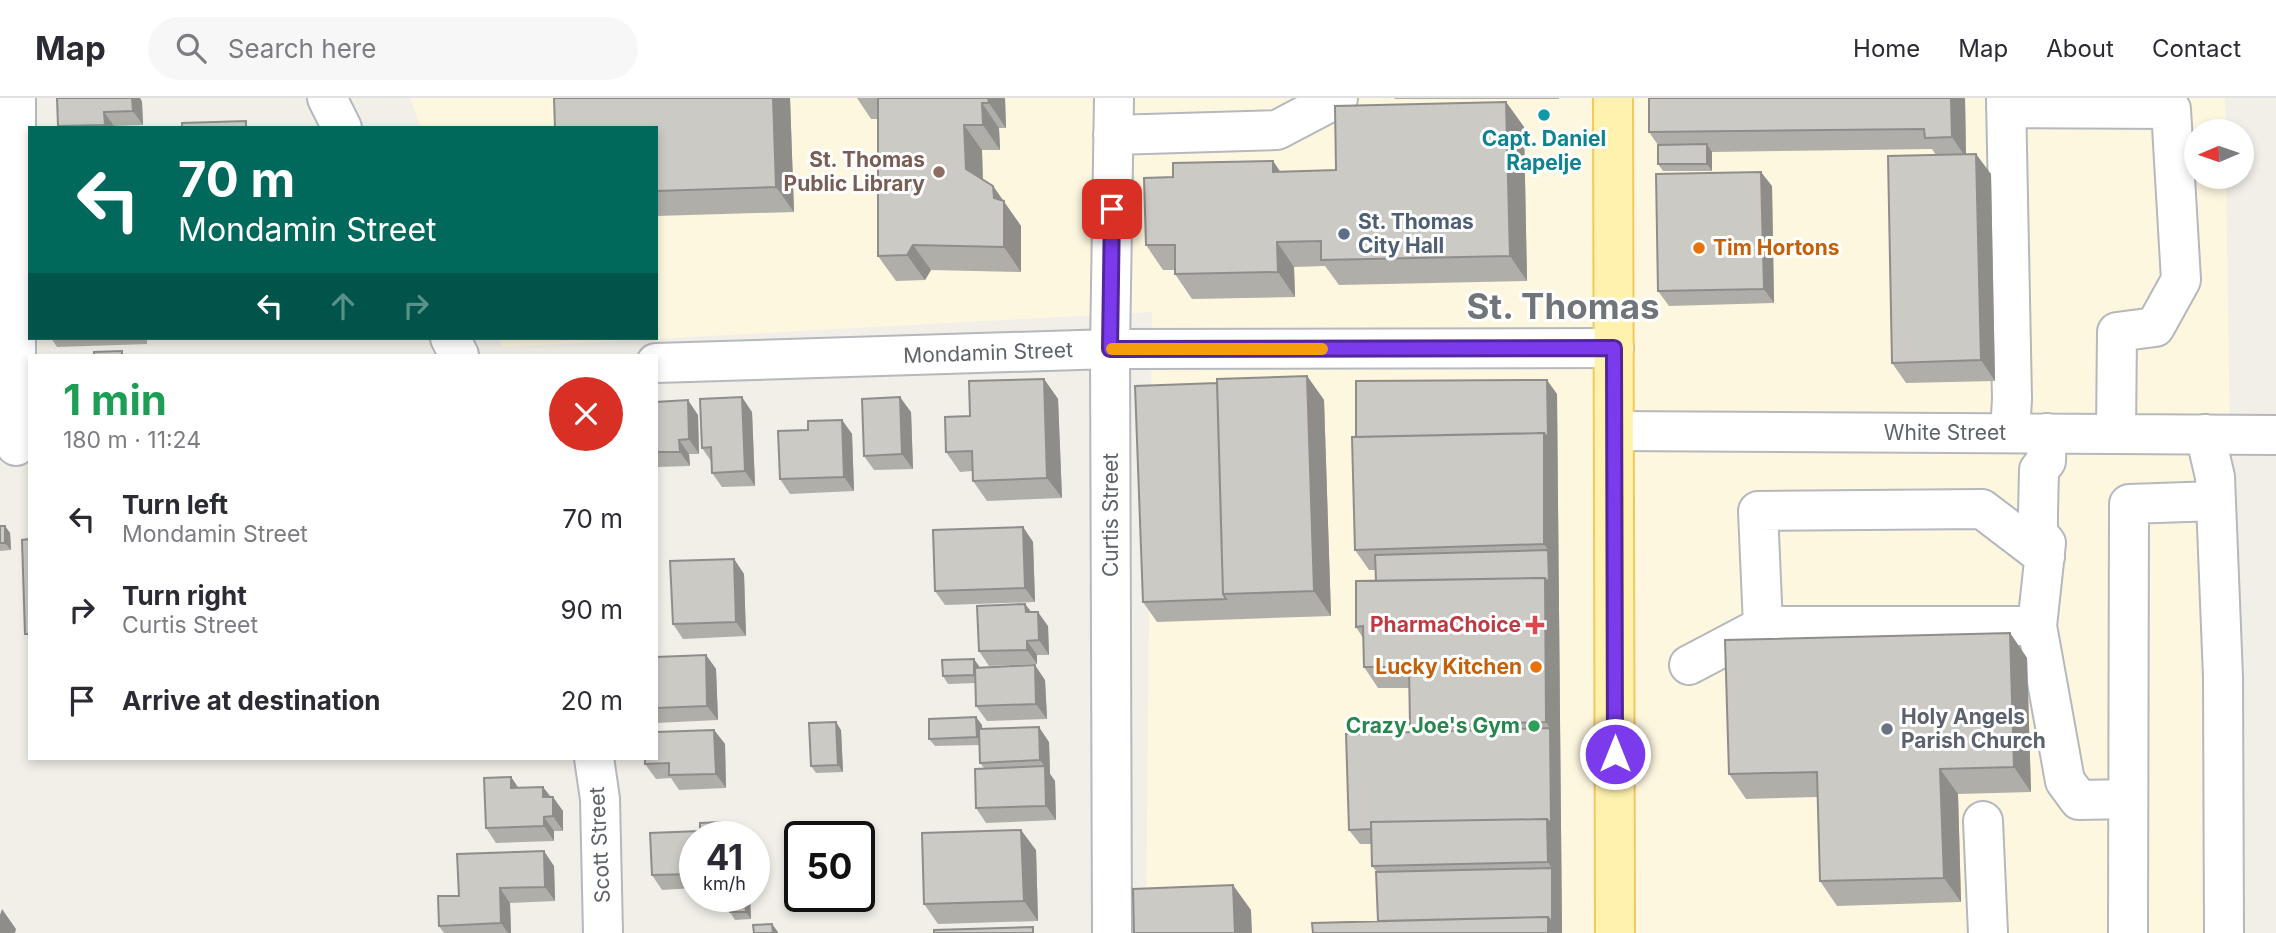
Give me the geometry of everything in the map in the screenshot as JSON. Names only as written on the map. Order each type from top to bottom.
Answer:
[{"type":"main road","points":[[1613,98],[1615,933]]},
{"type":"street","points":[[15,446],[16,98]]},
{"type":"street","points":[[327,98],[341,126]]},
{"type":"street","name":"Curtis Street","points":[[1112,933],[1110,349],[1114,98]]},
{"type":"street","points":[[1113,135],[1277,130],[1338,98]]},
{"type":"street","points":[[2010,433],[2012,399],[2006,103],[2171,108],[2181,280],[2155,327],[2117,332],[2116,433]]},
{"type":"street","name":"Mondamin Street","points":[[658,363],[1110,349],[1614,348]]},
{"type":"street","name":"White Street","points":[[1614,431],[2010,433],[2047,447],[2116,433],[2276,435]]},
{"type":"street","points":[[2205,434],[2215,477],[2223,677],[2224,933]]},
{"type":"street","points":[[2047,447],[2039,470],[2038,534],[2046,550],[2037,626],[2064,781],[2079,800],[2128,799]]},
{"type":"street","points":[[2128,933],[2129,504],[2216,501]]},
{"type":"street","points":[[1763,626],[1758,511],[1982,509],[2046,550]]},
{"type":"street","points":[[1689,665],[1763,626],[2037,626]]},
{"type":"street","name":"Scott Street","points":[[594,760],[600,799],[603,933]]},
{"type":"street","points":[[1983,821],[1987,933]]},
{"type":"shaded area","points":[[410,98],[2225,98],[2226,119],[2184,119],[2184,189],[2226,189],[2237,933],[1146,933],[1152,312],[658,339],[658,126],[420,126]]},
{"type":"shaded area","points":[[500,340],[632,340],[502,347]]},
{"type":"building","points":[[57,98],[132,98],[133,111],[104,112],[105,125],[58,126]]},
{"type":"building","points":[[554,98],[773,98],[776,187],[658,191],[658,126],[555,126]]},
{"type":"building","name":"St. Thomas Public Library","points":[[878,98],[988,98],[989,103],[982,103],[983,125],[964,125],[966,169],[993,186],[994,198],[1004,201],[1004,247],[913,245],[907,255],[878,256]]},
{"type":"building","points":[[1649,98],[1951,98],[1952,137],[1925,138],[1924,129],[1649,132]]},
{"type":"building","name":"St. Thomas City Hall","points":[[1506,102],[1510,256],[1321,260],[1321,241],[1277,242],[1278,272],[1175,274],[1175,245],[1146,245],[1144,178],[1173,177],[1173,163],[1273,161],[1273,172],[1336,170],[1335,106]]},
{"type":"building","points":[[246,121],[246,126],[182,126],[182,123]]},
{"type":"building","points":[[1707,144],[1707,164],[1658,164],[1658,145]]},
{"type":"building","points":[[1976,154],[1981,360],[1892,363],[1888,156]]},
{"type":"building","points":[[1761,172],[1764,289],[1658,291],[1656,174]]},
{"type":"building","points":[[122,351],[122,354],[94,354]]},
{"type":"building","points":[[1307,376],[1314,591],[1223,594],[1217,379]]},
{"type":"building","points":[[1044,379],[1047,478],[973,481],[972,451],[946,452],[945,417],[970,416],[969,381]]},
{"type":"building","points":[[1547,380],[1548,438],[1544,433],[1356,437],[1356,381]]},
{"type":"building","points":[[1217,383],[1223,594],[1226,599],[1143,602],[1135,386]]},
{"type":"building","points":[[742,397],[745,471],[712,473],[711,447],[702,448],[700,399]]},
{"type":"building","points":[[900,397],[902,454],[864,456],[862,399]]},
{"type":"building","points":[[688,400],[689,439],[679,440],[680,452],[658,452],[658,402]]},
{"type":"building","points":[[842,420],[844,477],[780,479],[778,431],[808,430],[808,421]]},
{"type":"building","points":[[1544,433],[1544,544],[1355,550],[1352,437]]},
{"type":"building","points":[[0,526],[5,526],[5,543],[0,543]]},
{"type":"building","points":[[1023,527],[1025,588],[935,591],[933,530]]},
{"type":"building","points":[[28,539],[28,634],[25,634],[22,540]]},
{"type":"building","points":[[1548,550],[1549,583],[1545,578],[1376,581],[1375,555]]},
{"type":"building","points":[[734,559],[736,622],[673,624],[670,561]]},
{"type":"building","points":[[1545,578],[1546,722],[1410,726],[1409,667],[1364,667],[1363,626],[1356,627],[1356,581]]},
{"type":"building","points":[[1025,604],[1026,612],[1038,612],[1039,640],[1027,641],[1027,650],[979,651],[977,606]]},
{"type":"building","name":"Holy Angels Parish Church","points":[[2010,633],[2014,767],[1940,769],[1944,878],[1820,881],[1817,772],[1729,774],[1725,640]]},
{"type":"building","points":[[706,655],[707,706],[658,708],[658,657]]},
{"type":"building","points":[[974,659],[974,675],[943,676],[942,660]]},
{"type":"building","points":[[1035,665],[1036,704],[976,706],[975,668]]},
{"type":"building","points":[[976,717],[977,737],[929,739],[929,719]]},
{"type":"building","points":[[836,722],[838,765],[811,766],[809,723]]},
{"type":"building","points":[[1039,727],[1040,760],[980,763],[979,729]]},
{"type":"building","points":[[1550,728],[1551,824],[1547,819],[1371,822],[1371,829],[1349,830],[1346,734]]},
{"type":"building","points":[[714,730],[716,774],[669,775],[669,763],[645,764],[645,760],[658,760],[658,732]]},
{"type":"building","points":[[1045,766],[1046,806],[976,808],[975,769]]},
{"type":"building","points":[[511,777],[511,788],[543,787],[543,797],[553,797],[553,816],[544,817],[544,826],[486,828],[484,778]]},
{"type":"building","points":[[1547,819],[1548,862],[1372,866],[1371,822]]},
{"type":"building","points":[[1021,830],[1024,901],[924,904],[922,833]]},
{"type":"building","points":[[679,832],[679,874],[652,875],[650,833]]},
{"type":"building","points":[[544,851],[545,887],[500,888],[501,923],[439,926],[438,896],[459,896],[457,854]]},
{"type":"building","points":[[1552,868],[1552,923],[1548,917],[1378,921],[1376,872]]},
{"type":"building","points":[[1233,885],[1235,933],[1134,933],[1133,889]]},
{"type":"building","points":[[1548,917],[1548,933],[1313,933],[1312,923]]},
{"type":"building","points":[[772,924],[773,933],[754,933],[753,925]]},
{"type":"building","points":[[1033,927],[1033,933],[934,933],[934,930]]},
{"type":"slow traffic","points":[[1112,349],[1322,349]]},
{"type":"place","name":"Capt. Daniel Rapelje","points":[[1544,115]]},
{"type":"place","name":"St. Thomas Public Library","points":[[939,172]]},
{"type":"place","name":"St. Thomas City Hall","points":[[1344,234]]},
{"type":"place","name":"Tim Hortons","points":[[1699,248]]},
{"type":"place","name":"PharmaChoice","points":[[1535,625]]},
{"type":"place","name":"Lucky Kitchen","points":[[1536,667]]},
{"type":"place","name":"Crazy Joe's Gym","points":[[1534,726]]},
{"type":"place","name":"Holy Angels Parish Church","points":[[1887,729]]},
{"type":"district","name":"St. Thomas","points":[[1563,307]]},
{"type":"route","points":[[1112,209],[1110,349],[1614,348],[1615,754]]}]
